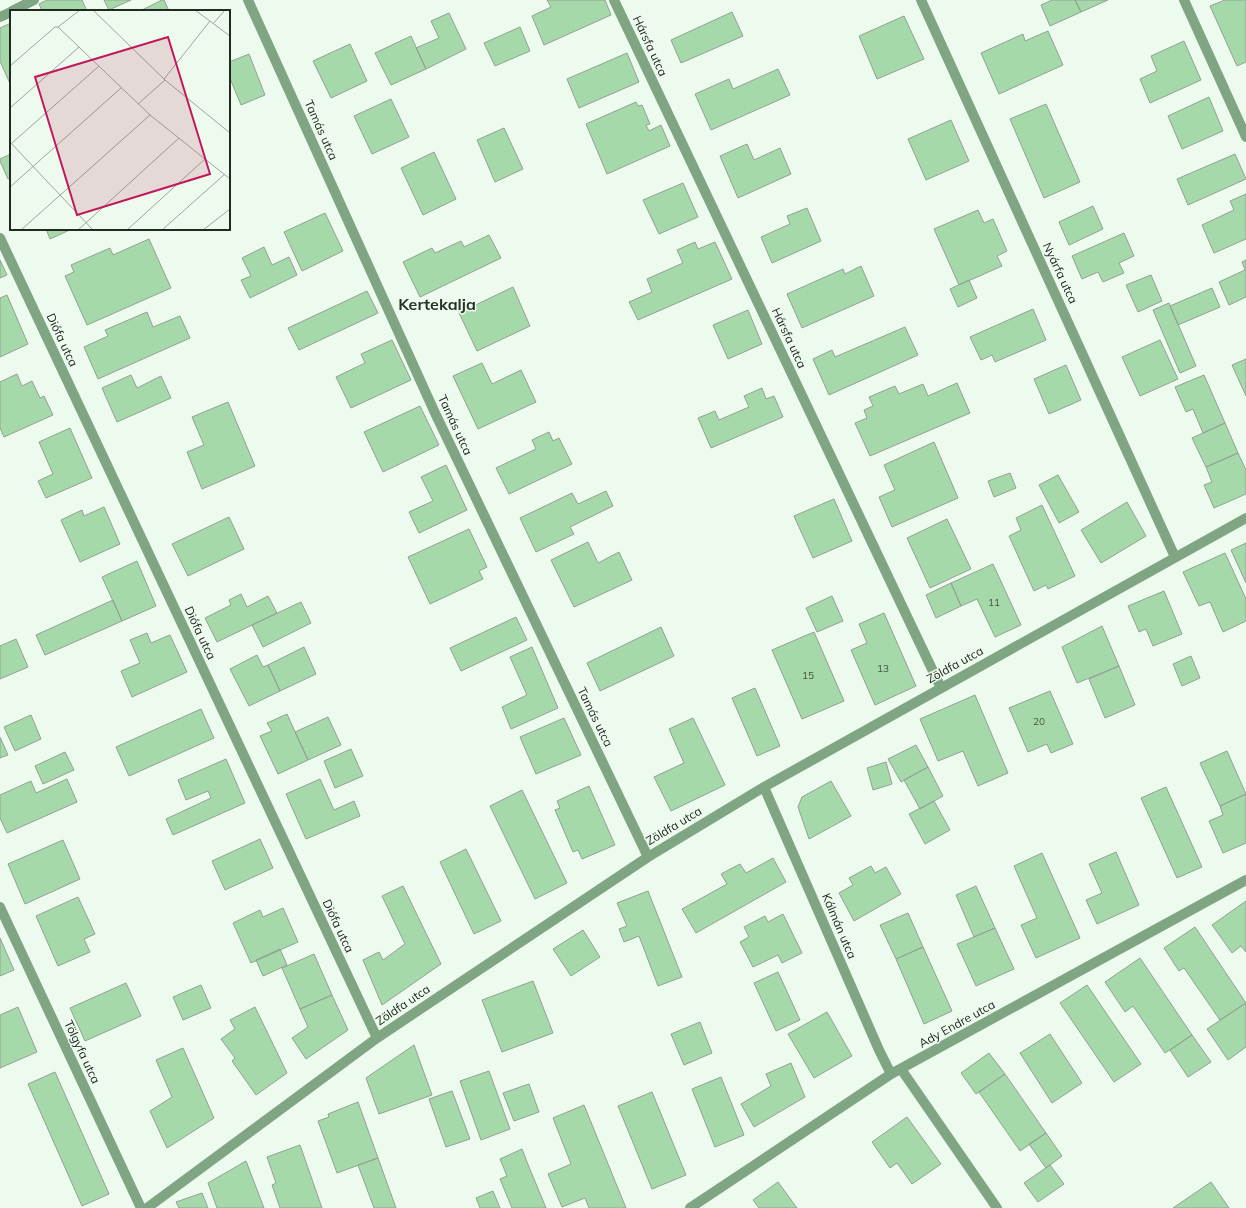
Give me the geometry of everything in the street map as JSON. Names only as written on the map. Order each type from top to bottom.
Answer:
[{"type":"street","points":[[14,10],[34,0]]},
{"type":"street","name":"Tamás utca","points":[[248,0],[434,413],[648,857]]},
{"type":"street","name":"Hársfa utca","points":[[614,0],[941,688]]},
{"type":"street","name":"Nyárfa utca","points":[[921,0],[1176,557]]},
{"type":"street","points":[[1184,0],[1246,137]]},
{"type":"street","points":[[0,17],[10,12]]},
{"type":"street","name":"Diófa utca","points":[[0,238],[377,1038]]},
{"type":"street","name":"Zöldfa utca","points":[[147,1208],[377,1038],[648,857],[764,787],[1246,518]]},
{"type":"street","name":"Kálmán utca","points":[[764,787],[879,1050],[891,1074]]},
{"type":"street","name":"Ady Endre utca","points":[[690,1208],[891,1074],[1246,880]]},
{"type":"street","name":"Tölgyfa utca","points":[[0,907],[141,1208]]},
{"type":"street","points":[[901,1069],[997,1208]]},
{"type":"building","points":[[47,0],[82,0],[87,10],[42,10],[39,4]]},
{"type":"building","points":[[104,0],[131,0],[109,10]]},
{"type":"building","points":[[164,0],[169,10],[142,10]]},
{"type":"building","points":[[547,0],[605,0],[611,15],[544,45],[532,16],[551,7]]},
{"type":"building","points":[[1052,0],[1075,0],[1081,12],[1050,26],[1041,5]]},
{"type":"building","points":[[1075,0],[1108,0],[1081,12]]},
{"type":"building","points":[[1225,0],[1246,0],[1246,62],[1237,66],[1210,6]]},
{"type":"building","points":[[732,12],[743,36],[681,63],[671,40]]},
{"type":"building","points":[[449,13],[466,49],[426,69],[416,48],[439,38],[431,21]]},
{"type":"building","points":[[904,16],[924,59],[877,79],[859,36]]},
{"type":"building","points":[[10,23],[10,84],[0,61],[0,28]]},
{"type":"building","points":[[520,27],[530,51],[495,66],[484,43]]},
{"type":"building","points":[[1048,31],[1063,65],[999,94],[981,53],[1023,34],[1025,41]]},
{"type":"building","points":[[411,36],[426,69],[391,85],[375,53]]},
{"type":"building","points":[[1184,41],[1201,80],[1150,103],[1140,79],[1157,71],[1151,56]]},
{"type":"building","points":[[350,44],[367,81],[331,98],[313,61]]},
{"type":"building","points":[[627,53],[639,82],[579,108],[567,79]]},
{"type":"building","points":[[249,54],[265,95],[241,105],[230,78],[230,62]]},
{"type":"building","points":[[778,69],[790,95],[711,130],[695,94],[729,79],[733,89]]},
{"type":"building","points":[[1209,97],[1223,131],[1182,149],[1168,116]]},
{"type":"building","points":[[391,99],[409,137],[372,154],[354,116]]},
{"type":"building","points":[[636,102],[638,106],[642,105],[650,124],[646,125],[649,131],[661,125],[670,146],[607,174],[586,124]]},
{"type":"building","points":[[1046,104],[1080,182],[1044,198],[1010,119]]},
{"type":"building","points":[[951,120],[969,161],[926,180],[908,139]]},
{"type":"building","points":[[504,128],[523,169],[495,182],[477,140]]},
{"type":"building","points":[[747,144],[754,160],[780,148],[791,174],[738,198],[720,156]]},
{"type":"building","points":[[434,152],[456,199],[423,215],[401,168]]},
{"type":"building","points":[[10,154],[10,178],[8,179],[0,161],[0,159]]},
{"type":"building","points":[[1235,154],[1246,179],[1188,205],[1177,179]]},
{"type":"building","points":[[683,183],[698,217],[659,234],[643,200]]},
{"type":"building","points":[[1246,194],[1246,239],[1214,253],[1202,225],[1234,210],[1230,201]]},
{"type":"building","points":[[1093,206],[1103,229],[1069,245],[1059,222]]},
{"type":"building","points":[[807,208],[821,241],[772,263],[761,237],[790,224],[787,216]]},
{"type":"building","points":[[978,210],[984,223],[993,219],[1007,251],[997,256],[1002,266],[959,285],[934,229]]},
{"type":"building","points":[[325,213],[343,251],[302,271],[284,232]]},
{"type":"building","points":[[46,230],[70,230],[50,239]]},
{"type":"building","points":[[1124,233],[1134,256],[1119,263],[1124,273],[1103,282],[1098,272],[1082,279],[1072,256]]},
{"type":"building","points":[[489,235],[501,258],[420,297],[403,262],[432,248],[435,253],[461,241],[464,247]]},
{"type":"building","points":[[149,239],[171,288],[87,325],[65,276],[74,272],[71,265],[110,248],[113,255]]},
{"type":"building","points":[[695,242],[698,249],[715,242],[732,279],[638,320],[629,302],[652,292],[647,279],[683,263],[677,250]]},
{"type":"building","points":[[264,247],[272,265],[289,257],[297,275],[250,298],[241,280],[251,276],[242,258]]},
{"type":"building","points":[[0,260],[7,275],[0,278]]},
{"type":"building","points":[[1246,260],[1246,297],[1229,305],[1219,282],[1245,270],[1242,262]]},
{"type":"building","points":[[861,266],[874,296],[802,328],[787,294],[843,269],[845,274]]},
{"type":"building","points":[[1151,275],[1162,301],[1138,312],[1126,285]]},
{"type":"building","points":[[969,280],[977,298],[958,307],[950,289]]},
{"type":"building","points":[[513,287],[530,326],[477,351],[459,313]]},
{"type":"building","points":[[1212,288],[1220,307],[1178,325],[1170,306]]},
{"type":"building","points":[[367,291],[378,313],[299,350],[288,328]]},
{"type":"building","points":[[7,295],[28,344],[0,357],[0,298]]},
{"type":"building","points":[[1169,303],[1196,366],[1180,373],[1153,310]]},
{"type":"building","points":[[1033,309],[1046,340],[995,362],[992,355],[981,360],[970,337]]},
{"type":"building","points":[[748,310],[762,344],[728,359],[713,325]]},
{"type":"building","points":[[147,312],[153,327],[180,316],[190,338],[98,379],[84,347],[108,336],[105,330]]},
{"type":"building","points":[[905,327],[918,355],[829,395],[813,359],[832,350],[835,357]]},
{"type":"building","points":[[392,340],[411,380],[351,408],[336,377],[365,363],[361,354]]},
{"type":"building","points":[[1160,340],[1178,379],[1140,396],[1122,357]]},
{"type":"building","points":[[1246,359],[1246,396],[1232,365]]},
{"type":"building","points":[[482,363],[492,384],[521,370],[536,402],[478,429],[453,376]]},
{"type":"building","points":[[1066,365],[1081,400],[1049,414],[1034,379]]},
{"type":"building","points":[[17,374],[22,386],[32,381],[40,398],[44,396],[53,415],[4,437],[0,428],[0,382]]},
{"type":"building","points":[[131,375],[137,388],[161,376],[171,398],[117,422],[102,388]]},
{"type":"building","points":[[1204,375],[1225,423],[1203,433],[1193,409],[1186,412],[1175,387]]},
{"type":"building","points":[[957,383],[970,413],[870,456],[855,423],[867,418],[864,410],[873,406],[869,397],[895,386],[899,394],[923,384],[928,396]]},
{"type":"building","points":[[762,388],[766,399],[774,396],[783,417],[711,448],[698,418],[715,411],[719,420],[749,407],[744,396]]},
{"type":"building","points":[[228,402],[255,466],[202,489],[187,452],[204,445],[192,417]]},
{"type":"building","points":[[420,406],[439,445],[383,472],[364,432]]},
{"type":"building","points":[[1225,423],[1238,453],[1206,467],[1192,438]]},
{"type":"building","points":[[70,428],[92,478],[46,498],[38,481],[53,474],[39,442]]},
{"type":"building","points":[[549,432],[553,441],[559,438],[572,464],[509,494],[496,468],[536,449],[532,440]]},
{"type":"building","points":[[934,442],[958,498],[892,527],[879,497],[895,490],[884,465]]},
{"type":"building","points":[[1238,453],[1246,470],[1246,494],[1214,508],[1204,485],[1212,482],[1206,467]]},
{"type":"building","points":[[446,465],[467,510],[419,533],[409,512],[433,501],[421,477]]},
{"type":"building","points":[[1010,473],[1016,488],[994,497],[988,481]]},
{"type":"building","points":[[1058,475],[1079,512],[1059,523],[1039,485]]},
{"type":"building","points":[[606,491],[613,506],[570,527],[574,534],[536,552],[520,518],[572,493],[578,504]]},
{"type":"building","points":[[834,499],[852,541],[813,558],[794,516]]},
{"type":"building","points":[[1127,502],[1146,536],[1101,563],[1081,530]]},
{"type":"building","points":[[1042,505],[1075,576],[1048,589],[1046,585],[1034,591],[1009,536],[1021,530],[1016,518]]},
{"type":"building","points":[[104,507],[120,544],[80,562],[61,520],[82,510],[84,516]]},
{"type":"building","points":[[229,517],[244,549],[188,576],[172,544]]},
{"type":"building","points":[[947,519],[971,569],[930,588],[907,538]]},
{"type":"building","points":[[469,529],[487,567],[479,571],[483,579],[430,604],[408,557]]},
{"type":"building","points":[[588,542],[598,563],[619,552],[632,580],[574,607],[551,560]]},
{"type":"building","points":[[1246,543],[1246,583],[1231,550]]},
{"type":"building","points":[[1225,553],[1246,599],[1246,621],[1223,632],[1210,602],[1199,606],[1183,572]]},
{"type":"building","points":[[137,561],[156,606],[122,621],[102,577]]},
{"type":"building","points":[[993,564],[1021,625],[995,637],[977,599],[961,606],[951,583]]},
{"type":"building","points":[[951,583],[961,606],[936,618],[926,595]]},
{"type":"building","points":[[1164,591],[1182,634],[1153,646],[1146,629],[1139,632],[1128,606]]},
{"type":"building","points":[[241,594],[247,607],[268,596],[277,613],[217,642],[205,618],[231,605],[229,600]]},
{"type":"building","points":[[832,596],[843,621],[817,632],[806,608]]},
{"type":"building","points":[[113,600],[122,621],[45,655],[36,635]]},
{"type":"building","points":[[301,602],[311,623],[263,647],[252,625]]},
{"type":"building","points":[[884,613],[916,686],[875,705],[851,650],[867,643],[859,624]]},
{"type":"building","points":[[516,617],[527,640],[461,671],[450,648]]},
{"type":"building","points":[[1102,626],[1119,666],[1077,683],[1062,647]]},
{"type":"building","points":[[661,627],[674,656],[600,691],[587,663]]},
{"type":"building","points":[[814,632],[844,701],[802,719],[772,650]]},
{"type":"building","points":[[147,633],[151,643],[170,635],[187,672],[132,697],[121,671],[140,663],[130,640]]},
{"type":"building","points":[[16,639],[28,667],[0,679],[0,646]]},
{"type":"building","points":[[304,647],[316,674],[280,691],[268,665]]},
{"type":"building","points":[[532,647],[558,708],[511,729],[502,707],[527,695],[510,657]]},
{"type":"building","points":[[257,655],[263,667],[268,665],[280,691],[249,706],[230,669]]},
{"type":"building","points":[[1191,656],[1200,678],[1182,686],[1173,664]]},
{"type":"building","points":[[1119,666],[1135,705],[1105,718],[1089,679]]},
{"type":"building","points":[[755,688],[780,746],[757,756],[732,698]]},
{"type":"building","points":[[1050,691],[1073,744],[1051,753],[1047,744],[1028,752],[1009,708]]},
{"type":"building","points":[[975,695],[1008,773],[978,786],[963,751],[938,761],[920,719]]},
{"type":"building","points":[[201,709],[214,738],[129,776],[116,747]]},
{"type":"building","points":[[287,714],[308,760],[278,774],[260,736],[272,731],[267,723]]},
{"type":"building","points":[[31,715],[41,739],[15,751],[4,727]]},
{"type":"building","points":[[328,717],[341,745],[308,760],[295,732]]},
{"type":"building","points":[[564,718],[581,755],[536,774],[520,737]]},
{"type":"building","points":[[693,718],[725,785],[671,811],[654,777],[684,763],[669,729]]},
{"type":"building","points":[[0,737],[8,755],[0,758]]},
{"type":"building","points":[[916,745],[928,767],[901,782],[888,759]]},
{"type":"building","points":[[351,749],[363,776],[335,788],[324,761]]},
{"type":"building","points":[[1227,751],[1246,794],[1220,806],[1200,763]]},
{"type":"building","points":[[65,752],[74,770],[43,784],[35,766]]},
{"type":"building","points":[[226,759],[245,803],[173,835],[166,819],[211,798],[208,791],[186,800],[178,780]]},
{"type":"building","points":[[886,762],[892,784],[873,790],[867,768]]},
{"type":"building","points":[[928,767],[943,796],[920,809],[904,780]]},
{"type":"building","points":[[67,779],[77,802],[7,833],[0,818],[0,795],[31,781],[36,793]]},
{"type":"building","points":[[320,779],[334,810],[354,801],[360,816],[306,839],[286,794]]},
{"type":"building","points":[[831,781],[851,816],[809,839],[798,807],[802,797]]},
{"type":"building","points":[[589,786],[615,845],[582,859],[578,850],[573,852],[555,810],[560,808],[557,801]]},
{"type":"building","points":[[1166,787],[1202,867],[1177,878],[1141,798]]},
{"type":"building","points":[[522,790],[567,883],[535,899],[490,806]]},
{"type":"building","points":[[1246,794],[1246,843],[1223,853],[1209,821],[1223,815],[1220,806]]},
{"type":"building","points":[[934,801],[950,830],[925,844],[909,814]]},
{"type":"building","points":[[260,839],[273,868],[225,890],[212,861]]},
{"type":"building","points":[[63,840],[80,879],[25,904],[8,864]]},
{"type":"building","points":[[466,849],[501,921],[474,934],[440,862]]},
{"type":"building","points":[[1116,852],[1139,905],[1097,924],[1086,900],[1102,893],[1089,864]]},
{"type":"building","points":[[1042,853],[1080,938],[1036,958],[1021,925],[1037,918],[1014,866]]},
{"type":"building","points":[[773,858],[786,882],[696,933],[682,909],[727,884],[721,874],[740,864],[746,873]]},
{"type":"building","points":[[871,866],[875,873],[886,867],[901,894],[854,921],[839,893],[853,885],[849,878]]},
{"type":"building","points":[[403,886],[441,964],[382,1005],[363,960],[379,952],[383,960],[405,944],[382,896]]},
{"type":"building","points":[[976,886],[995,928],[974,937],[956,895]]},
{"type":"building","points":[[648,891],[682,977],[658,986],[639,936],[624,942],[619,929],[627,926],[617,903]]},
{"type":"building","points":[[78,897],[95,934],[84,939],[90,952],[58,966],[36,916]]},
{"type":"building","points":[[1246,901],[1246,952],[1241,946],[1232,953],[1212,925]]},
{"type":"building","points":[[283,908],[298,942],[251,963],[233,923],[260,910],[263,917]]},
{"type":"building","points":[[908,913],[923,947],[896,959],[880,925]]},
{"type":"building","points":[[783,914],[802,953],[782,963],[778,955],[753,967],[740,942],[749,937],[744,927],[765,916],[768,922]]},
{"type":"building","points":[[1195,927],[1246,1003],[1220,1020],[1184,968],[1179,971],[1164,948]]},
{"type":"building","points":[[995,928],[1014,969],[976,986],[957,944]]},
{"type":"building","points":[[583,930],[600,957],[571,976],[553,949]]},
{"type":"building","points":[[0,938],[14,970],[0,976]]},
{"type":"building","points":[[923,947],[952,1011],[924,1024],[896,959]]},
{"type":"building","points":[[280,949],[287,965],[263,976],[256,960]]},
{"type":"building","points":[[314,954],[332,995],[300,1009],[282,968]]},
{"type":"building","points":[[1140,958],[1192,1035],[1165,1053],[1133,1006],[1125,1012],[1105,982]]},
{"type":"building","points":[[778,972],[800,1020],[776,1031],[754,983]]},
{"type":"building","points":[[533,981],[553,1033],[502,1052],[482,1000]]},
{"type":"building","points":[[126,983],[141,1016],[85,1041],[70,1008]]},
{"type":"building","points":[[201,985],[211,1008],[183,1020],[173,997]]},
{"type":"building","points":[[1087,985],[1141,1064],[1114,1082],[1060,1003]]},
{"type":"building","points":[[332,995],[348,1030],[306,1059],[292,1038],[308,1027],[300,1009]]},
{"type":"building","points":[[1246,1003],[1246,1047],[1228,1060],[1207,1029]]},
{"type":"building","points":[[18,1007],[37,1052],[0,1068],[0,1015]]},
{"type":"building","points":[[255,1007],[287,1073],[256,1095],[232,1061],[235,1058],[221,1039],[235,1029],[230,1020]]},
{"type":"building","points":[[827,1012],[852,1056],[814,1078],[788,1034]]},
{"type":"building","points":[[700,1022],[712,1053],[684,1065],[671,1034]]},
{"type":"building","points":[[1050,1034],[1082,1083],[1052,1103],[1020,1053]]},
{"type":"building","points":[[1192,1035],[1211,1062],[1188,1077],[1170,1050]]},
{"type":"building","points":[[414,1045],[432,1095],[379,1114],[366,1078]]},
{"type":"building","points":[[183,1048],[214,1118],[167,1148],[150,1111],[172,1097],[156,1060]]},
{"type":"building","points":[[989,1053],[1005,1074],[976,1094],[961,1073]]},
{"type":"building","points":[[791,1063],[805,1097],[754,1127],[741,1104],[771,1086],[766,1074]]},
{"type":"building","points":[[489,1071],[510,1129],[481,1140],[460,1081]]},
{"type":"building","points":[[55,1072],[109,1194],[82,1206],[28,1084]]},
{"type":"building","points":[[1005,1074],[1046,1133],[1020,1151],[979,1092]]},
{"type":"building","points":[[721,1077],[744,1135],[715,1147],[692,1089]]},
{"type":"building","points":[[529,1084],[539,1112],[514,1121],[503,1093]]},
{"type":"building","points":[[452,1091],[470,1139],[446,1147],[429,1099]]},
{"type":"building","points":[[652,1092],[686,1175],[652,1189],[618,1106]]},
{"type":"building","points":[[358,1102],[378,1158],[337,1173],[318,1121],[329,1117],[328,1114]]},
{"type":"building","points":[[584,1105],[626,1208],[589,1208],[585,1198],[562,1207],[548,1174],[571,1164],[553,1118]]},
{"type":"building","points":[[907,1117],[941,1164],[912,1184],[897,1163],[890,1168],[872,1142]]},
{"type":"building","points":[[1046,1133],[1062,1156],[1046,1168],[1029,1144]]},
{"type":"building","points":[[300,1145],[322,1208],[280,1208],[272,1185],[276,1183],[267,1157]]},
{"type":"building","points":[[522,1149],[546,1208],[512,1208],[500,1179],[507,1176],[500,1159]]},
{"type":"building","points":[[378,1158],[396,1208],[374,1208],[358,1165]]},
{"type":"building","points":[[246,1161],[264,1208],[217,1208],[208,1183]]},
{"type":"building","points":[[1050,1165],[1064,1184],[1038,1202],[1024,1183]]},
{"type":"building","points":[[778,1182],[797,1208],[759,1208],[753,1200]]},
{"type":"building","points":[[1211,1182],[1229,1208],[1173,1208]]},
{"type":"building","points":[[493,1191],[500,1208],[480,1208],[476,1198]]},
{"type":"building","points":[[202,1193],[208,1208],[179,1208],[176,1202]]},
{"type":"district","name":"Kertekalja","points":[[437,304]]}]
